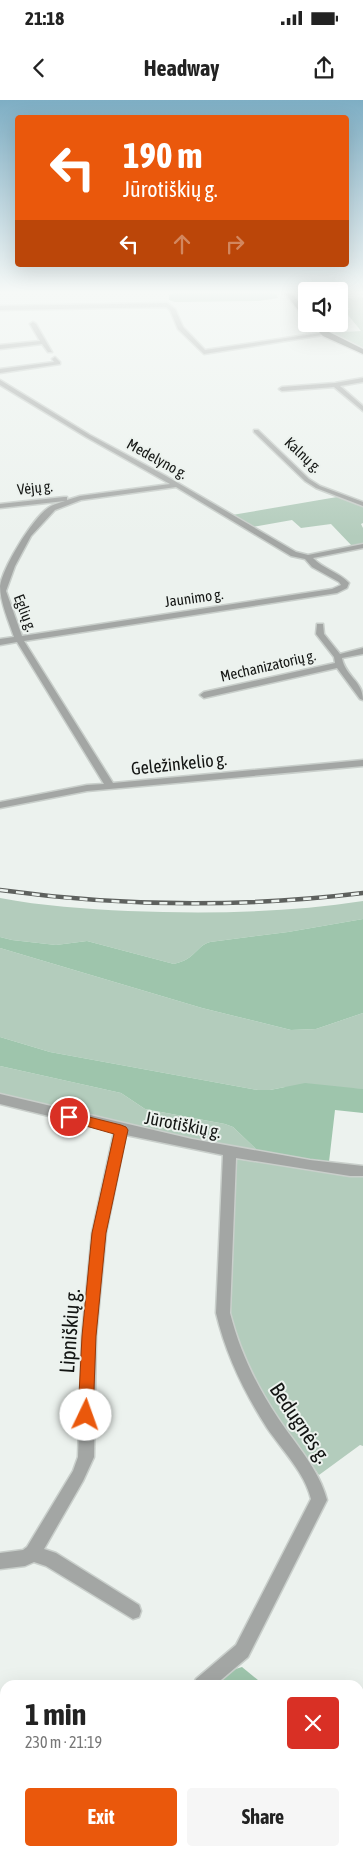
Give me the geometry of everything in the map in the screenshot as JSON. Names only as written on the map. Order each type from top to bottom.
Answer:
[{"type":"street","points":[[282,389],[335,385],[363,380]]},
{"type":"street","name":"Medelyno g.","points":[[0,382],[88,436],[177,485],[287,550],[305,557]]},
{"type":"street","points":[[335,385],[363,409]]},
{"type":"street","name":"Kalnų g.","points":[[256,431],[318,488],[363,504]]},
{"type":"street","name":"Eglių g.","points":[[110,786],[19,639],[2,591],[11,566],[28,535],[47,512],[58,505],[73,500],[177,485]]},
{"type":"street","name":"Vėjų g.","points":[[0,506],[73,500]]},
{"type":"street","points":[[305,557],[363,546]]},
{"type":"street","name":"Jaunimo g.","points":[[0,642],[334,591],[344,586],[345,583],[342,580],[305,557]]},
{"type":"street","points":[[320,626],[320,634],[363,696]]},
{"type":"street","name":"Mechanizatorių g.","points":[[204,695],[338,661],[363,651]]},
{"type":"street","name":"Geležinkelio g.","points":[[0,805],[87,788],[363,763]]},
{"type":"street","name":"Jūrotiškių g.","points":[[0,1099],[121,1130],[230,1152],[316,1166],[363,1171]]},
{"type":"street","name":"Lipniškių g.","points":[[33,1553],[78,1476],[86,1457],[89,1336],[99,1233],[121,1130]]},
{"type":"street","name":"Bedugnės g.","points":[[208,1680],[242,1651],[319,1500],[315,1484],[250,1388],[227,1337],[223,1313],[230,1152]]},
{"type":"street","points":[[0,1561],[25,1558],[33,1553],[50,1559],[133,1611]]},
{"type":"shaded area","points":[[337,497],[363,506],[363,523],[361,524],[363,528],[363,544],[352,546],[331,524],[301,528],[292,520],[253,527],[232,515]]},
{"type":"shaded area","points":[[0,898],[80,908],[187,912],[246,912],[305,908],[363,901],[363,919],[288,932],[210,942],[201,946],[193,955],[174,964],[87,941],[56,945],[0,937]]},
{"type":"shaded area","points":[[363,919],[363,1013],[316,1029],[291,1030],[202,1008],[0,948],[0,937],[56,945],[87,941],[174,964],[193,955],[201,946],[210,942],[288,932]]},
{"type":"shaded area","points":[[0,948],[202,1008],[291,1030],[316,1029],[363,1013],[363,1089],[285,1087],[258,1090],[50,1052],[0,1037]]},
{"type":"shaded area","points":[[0,1037],[50,1052],[258,1090],[270,1090],[305,1083],[363,1089],[363,1113],[335,1110],[329,1162],[259,1152],[233,1127],[225,1124],[145,1109],[121,1093],[0,1066]]},
{"type":"shaded area","points":[[0,1066],[121,1093],[145,1109],[225,1124],[233,1127],[259,1152],[218,1145],[0,1097]]},
{"type":"shaded area","points":[[235,1159],[363,1177],[363,1446],[360,1445],[319,1475],[255,1384],[229,1327]]},
{"type":"shaded area","points":[[242,1667],[258,1680],[218,1680],[229,1671]]},
{"type":"railway","points":[[0,890],[91,900],[182,904],[272,901],[363,893]]},
{"type":"route","points":[[69,1117],[121,1130],[99,1233],[89,1336],[86,1415]]}]
